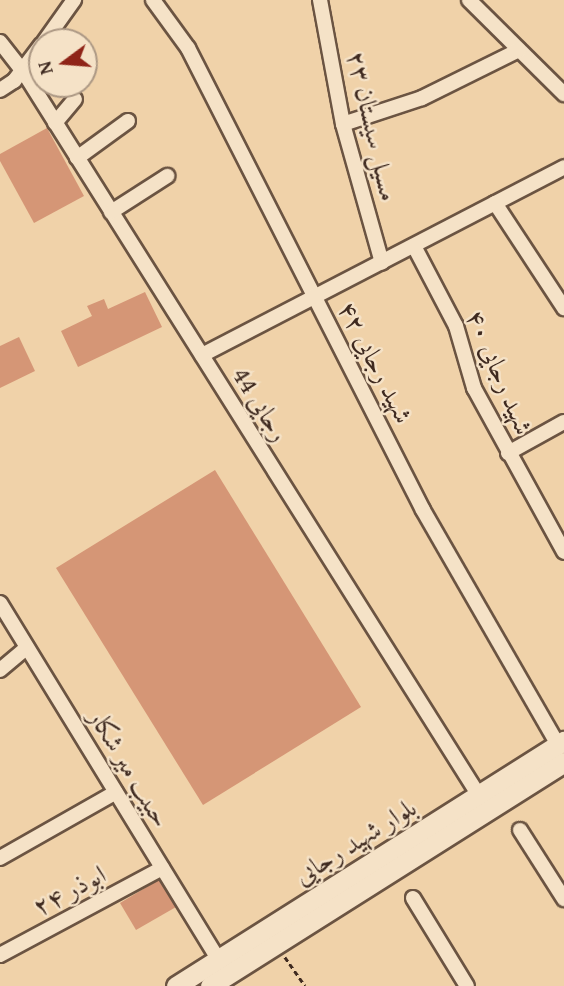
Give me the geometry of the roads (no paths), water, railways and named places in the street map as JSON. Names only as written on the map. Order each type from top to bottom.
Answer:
[{"type":"main road","name":"بلوار شهید رجایی","points":[[176,986],[478,794],[562,749]]},
{"type":"main road","name":"بلوار شهید رجایی","points":[[210,986],[562,749]]},
{"type":"street","points":[[54,28],[74,0]]},
{"type":"street","name":"شهید رجایی ۴۲","points":[[153,0],[188,48],[423,510],[562,749]]},
{"type":"street","name":"مسیل سیستان ۲۳","points":[[320,0],[344,124],[382,262]]},
{"type":"street","points":[[469,0],[564,94]]},
{"type":"street","name":"رجایی 44","points":[[0,42],[23,71],[478,794]]},
{"type":"street","points":[[344,124],[422,98],[519,50]]},
{"type":"street","points":[[0,90],[28,64]]},
{"type":"street","points":[[55,123],[75,99]]},
{"type":"street","points":[[77,158],[128,121]]},
{"type":"street","points":[[202,355],[564,167]]},
{"type":"street","points":[[111,212],[167,176]]},
{"type":"street","points":[[495,204],[564,308]]},
{"type":"street","name":"شهید رجایی ۴۰","points":[[414,246],[456,326],[474,388],[564,551]]},
{"type":"street","points":[[508,453],[564,422]]},
{"type":"street","name":"حبیب میر شکار","points":[[0,603],[218,959]]},
{"type":"street","points":[[0,670],[27,647]]},
{"type":"street","points":[[0,859],[116,792]]},
{"type":"street","points":[[520,830],[564,899]]},
{"type":"street","name":"ابوذر ۲۴","points":[[0,955],[162,868]]},
{"type":"street","points":[[413,898],[467,986]]}]
